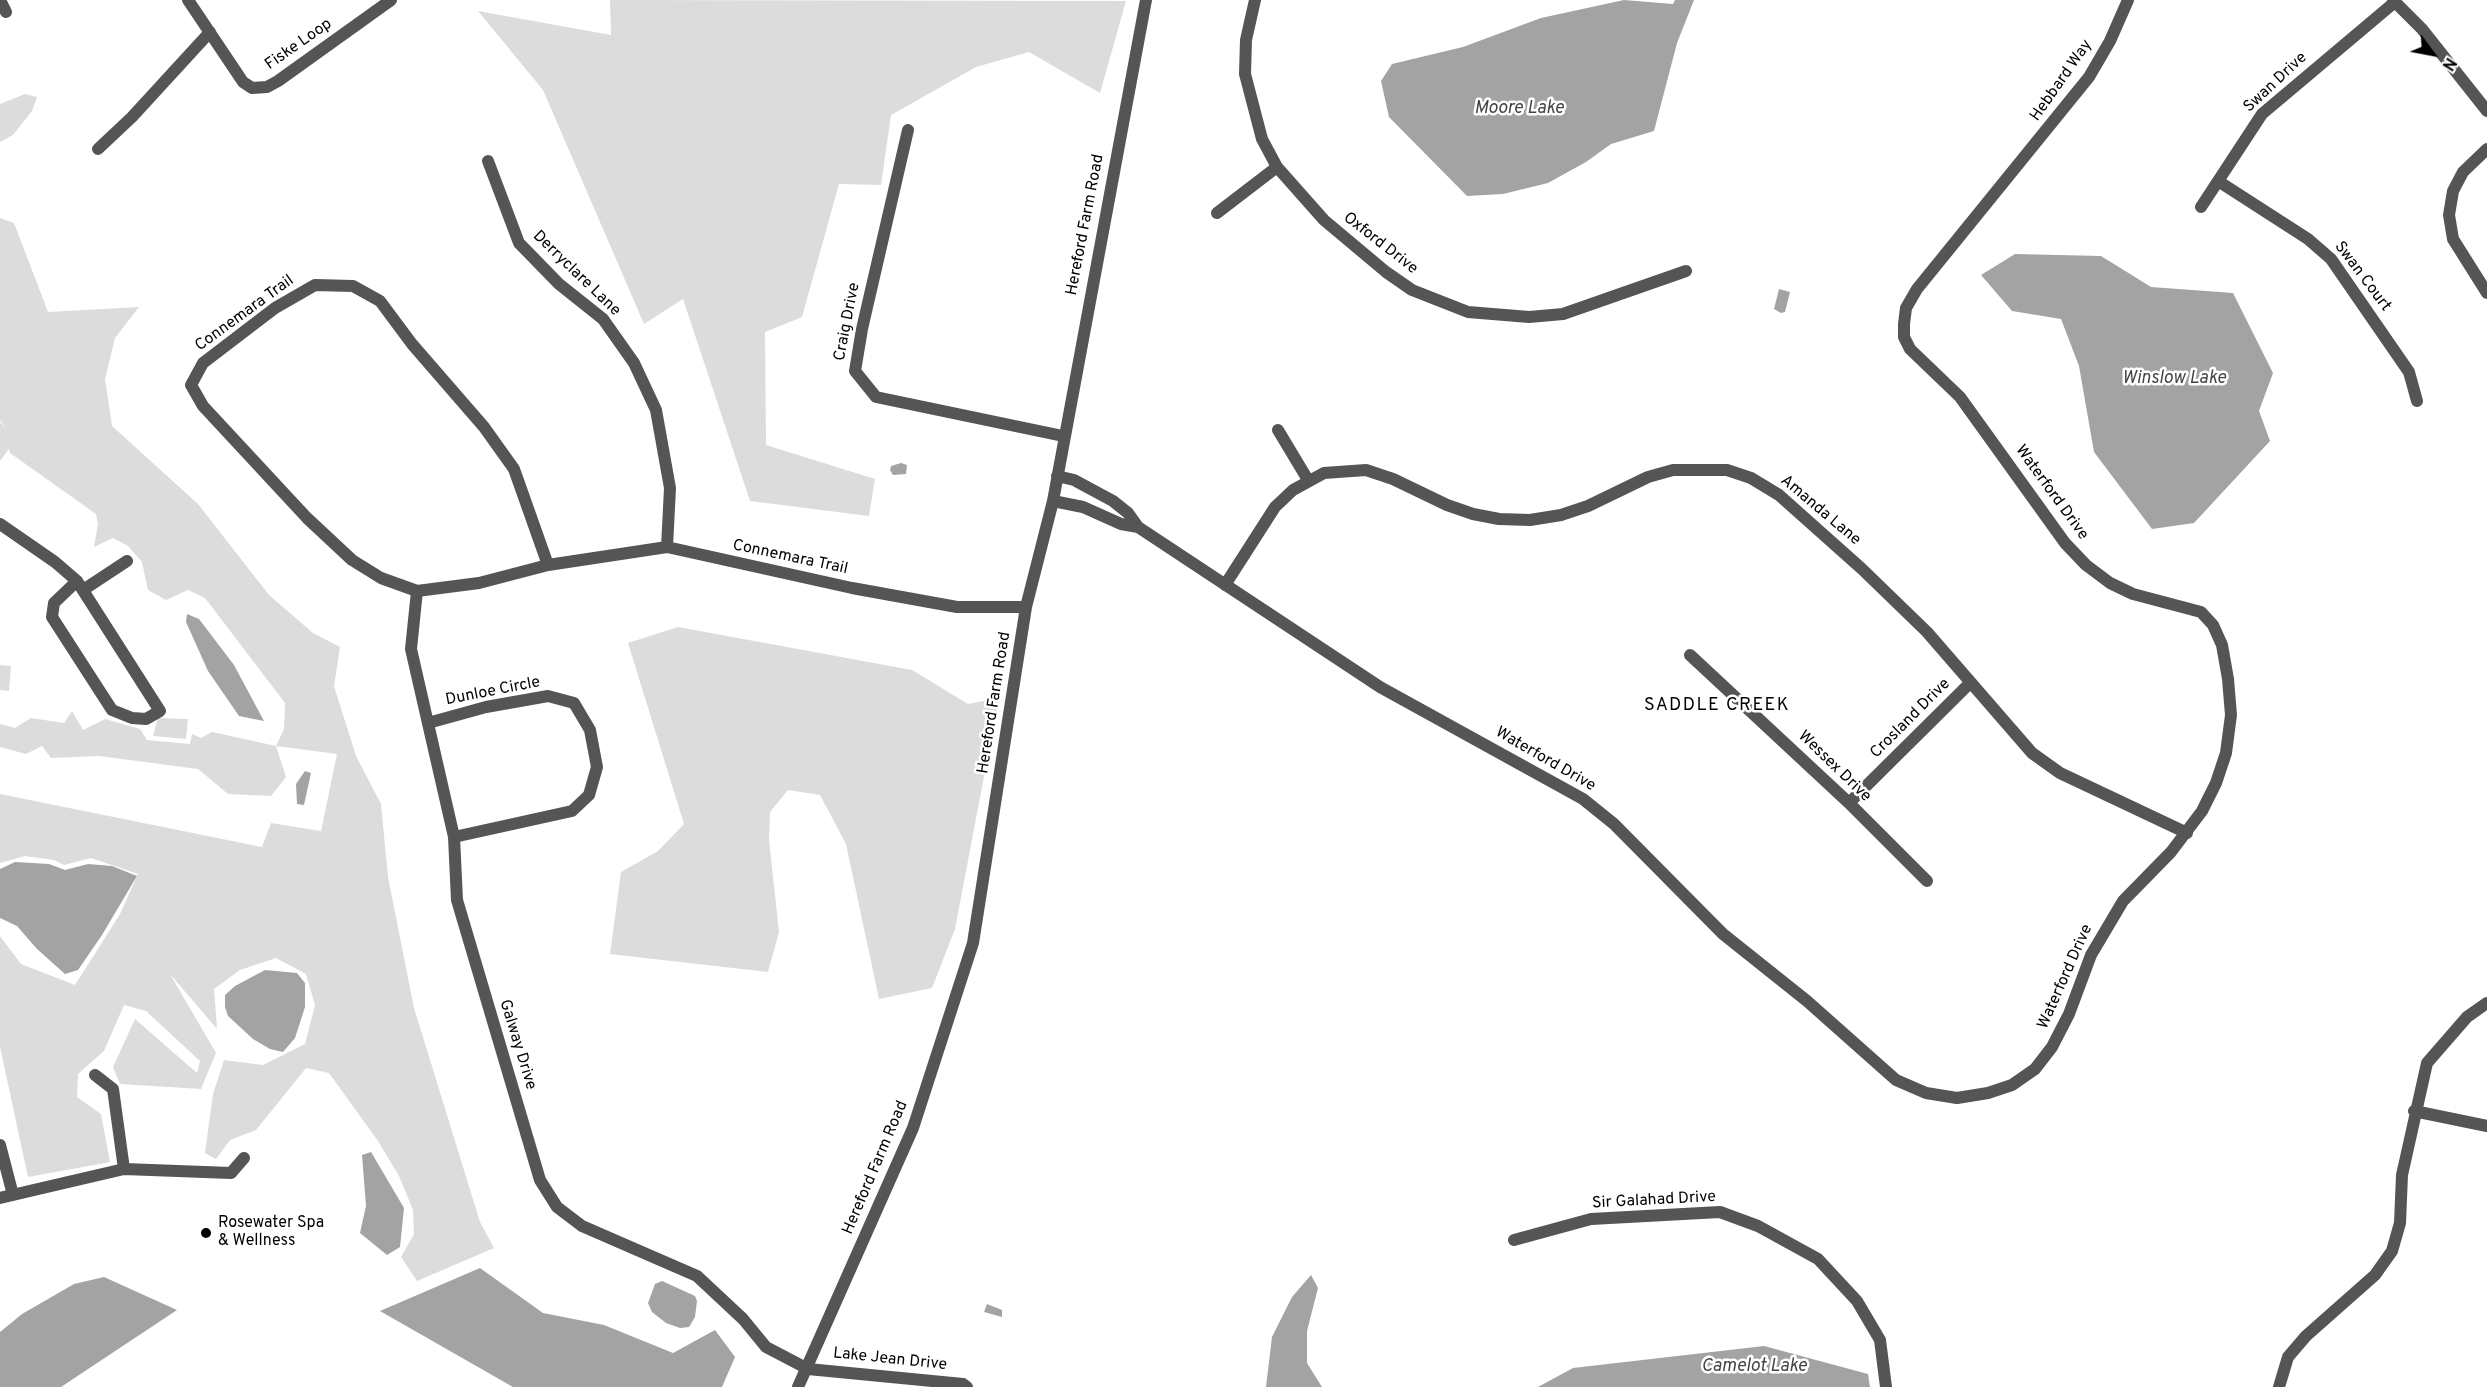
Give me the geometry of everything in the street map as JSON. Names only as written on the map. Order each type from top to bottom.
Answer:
[{"type":"street","name":"Fiske Loop","points":[[188,0],[243,82],[252,88],[267,87],[278,81],[391,0]]},
{"type":"street","name":"Hereford Farm Road","points":[[798,1387],[808,1369],[913,1128],[974,943],[1026,607],[1053,501],[1063,436],[1146,0]]},
{"type":"street","name":"Oxford Drive","points":[[1255,0],[1246,40],[1245,74],[1262,139],[1277,167],[1324,220],[1386,272],[1412,290],[1468,312],[1529,317],[1563,314],[1686,271]]},
{"type":"street","name":"Hebbard Way","points":[[2012,172],[2089,77],[2110,41],[2128,0]]},
{"type":"street","points":[[2394,1],[2422,29],[2487,111]]},
{"type":"street","name":"Swan Drive","points":[[2201,207],[2262,114],[2394,1]]},
{"type":"street","points":[[98,149],[132,117],[210,32]]},
{"type":"street","name":"Craig Drive","points":[[908,130],[862,329],[855,371],[876,397],[1063,436]]},
{"type":"street","points":[[2487,149],[2463,172],[2453,191],[2449,215],[2453,239],[2487,293]]},
{"type":"street","name":"Derryclare Lane","points":[[488,161],[519,243],[559,284],[603,319],[634,363],[656,410],[670,488],[667,548]]},
{"type":"street","points":[[1216,213],[1277,167]]},
{"type":"street","name":"Waterford Drive","points":[[1057,476],[1074,480],[1113,501],[1128,513],[1138,527],[1380,687],[1583,799],[1614,824],[1723,934],[1807,1001],[1896,1080],[1926,1093],[1957,1098],[1988,1094],[2012,1085],[2035,1069],[2052,1047],[2104,929],[2123,901],[2187,833],[2216,783],[2226,753],[2231,715],[2222,645],[2213,625],[2200,612],[2133,594],[2110,583],[2086,565],[2065,543],[1960,397],[1910,349],[1904,337],[1906,308],[1917,289],[2012,172]]},
{"type":"street","name":"Swan Court","points":[[2218,181],[2308,238],[2331,259],[2409,372],[2417,401]]},
{"type":"street","name":"Connemara Trail","points":[[548,565],[514,469],[484,427],[412,344],[380,301],[353,286],[315,285],[275,308],[203,363],[191,385],[203,406],[307,518],[352,560],[381,578],[417,591],[478,583],[548,565],[667,548],[957,608],[1026,607]]},
{"type":"street","points":[[1278,430],[1308,480]]},
{"type":"street","name":"Amanda Lane","points":[[1225,585],[1275,507],[1308,480],[1324,473],[1366,471],[1394,479],[1447,505],[1473,514],[1499,519],[1530,520],[1561,515],[1588,506],[1648,477],[1673,470],[1727,470],[1751,478],[1804,515],[1927,632],[2032,753],[2060,773],[2187,833]]},
{"type":"street","name":"Waterford Drive","points":[[1053,501],[1067,502],[1121,524],[1138,527]]},
{"type":"street","points":[[1105,516],[1113,501]]},
{"type":"street","points":[[0,524],[56,562],[80,585],[160,711],[146,719],[132,718],[112,710],[52,617],[54,603],[80,585],[127,561]]},
{"type":"street","name":"Galway Drive","points":[[417,591],[411,649],[454,837],[457,900],[540,1180],[557,1207],[582,1226],[698,1276],[743,1318],[766,1347],[808,1369]]},
{"type":"street","name":"Wessex Drive","points":[[1690,655],[1849,803],[1927,881]]},
{"type":"street","name":"Crosland Drive","points":[[1849,803],[1970,683]]},
{"type":"street","name":"Dunloe Circle","points":[[428,723],[486,707],[548,696],[574,703],[590,730],[597,767],[589,795],[572,811],[454,837]]},
{"type":"street","points":[[2279,1387],[2288,1357],[2306,1336],[2375,1275],[2392,1251],[2400,1223],[2402,1175],[2414,1111],[2427,1063],[2467,1017],[2487,1003]]},
{"type":"street","points":[[95,1075],[113,1089],[124,1169]]},
{"type":"street","points":[[2414,1111],[2487,1126]]},
{"type":"street","points":[[0,1145],[14,1195]]},
{"type":"street","points":[[0,1198],[124,1169],[231,1173],[244,1158]]},
{"type":"street","name":"Sir Galahad Drive","points":[[1514,1240],[1603,1219],[1720,1212],[1758,1226],[1818,1259],[1857,1301],[1880,1340],[1886,1387]]},
{"type":"street","name":"Lake Jean Drive","points":[[808,1369],[963,1384],[967,1387]]},
{"type":"shaded area","points":[[610,0],[1126,1],[1100,93],[1029,52],[976,67],[891,115],[881,185],[839,184],[802,317],[765,332],[766,445],[875,479],[869,516],[750,501],[683,299],[644,324],[543,90],[478,11],[611,35]]},
{"type":"shaded area","points":[[25,94],[37,97],[32,111],[13,135],[0,142],[0,104]]},
{"type":"shaded area","points":[[0,218],[14,223],[48,312],[139,307],[115,338],[105,379],[112,426],[198,504],[269,595],[313,633],[340,647],[334,686],[356,756],[381,804],[388,877],[414,1008],[480,1222],[494,1248],[417,1281],[401,1257],[414,1234],[413,1210],[399,1176],[378,1141],[329,1073],[306,1068],[256,1130],[230,1140],[216,1159],[205,1153],[213,1094],[224,1060],[263,1065],[305,1044],[315,1005],[306,974],[276,958],[240,970],[214,989],[217,1029],[170,974],[216,1053],[201,1089],[120,1084],[113,1067],[135,1019],[197,1073],[200,1061],[146,1011],[124,1005],[104,1051],[78,1074],[77,1097],[101,1114],[110,1162],[28,1177],[0,1047],[0,936],[21,964],[75,985],[120,914],[138,874],[91,858],[64,865],[54,860],[25,856],[0,863],[0,794],[262,847],[271,823],[321,831],[337,754],[276,746],[284,729],[285,703],[205,598],[188,590],[166,600],[148,590],[142,562],[128,546],[113,538],[94,547],[98,524],[96,514],[10,453],[9,449],[0,461],[0,422],[6,429],[0,420]]},
{"type":"shaded area","points":[[678,627],[912,670],[968,704],[999,698],[955,929],[932,988],[879,999],[846,844],[820,795],[788,790],[770,812],[769,840],[779,932],[768,972],[610,954],[621,872],[658,851],[684,824],[628,643]]},
{"type":"shaded area","points":[[0,665],[11,666],[9,691],[0,690]]},
{"type":"shaded area","points":[[72,711],[83,730],[105,719],[140,729],[147,740],[190,744],[192,734],[201,738],[212,732],[276,746],[286,777],[271,796],[228,794],[198,769],[99,756],[51,758],[42,746],[26,754],[0,747],[0,724],[15,728],[31,718],[64,723]]},
{"type":"shaded area","points":[[158,718],[188,719],[186,739],[153,736]]},
{"type":"water","name":"Moore Lake","points":[[1624,0],[1673,4],[1675,0],[1694,0],[1677,43],[1654,131],[1611,144],[1586,162],[1548,183],[1503,194],[1467,196],[1389,117],[1381,81],[1392,64],[1463,47],[1541,18]]},
{"type":"water","name":"Winslow Lake","points":[[2015,254],[2101,256],[2151,287],[2233,293],[2273,373],[2259,411],[2270,441],[2194,523],[2152,529],[2094,452],[2079,366],[2061,319],[2012,311],[1981,275]]},
{"type":"water","points":[[1779,289],[1790,292],[1785,312],[1781,313],[1774,309]]},
{"type":"water","points":[[901,463],[907,465],[906,474],[893,475],[890,470],[891,466]]},
{"type":"water","points":[[187,614],[199,619],[234,665],[264,721],[239,716],[208,671],[186,622]]},
{"type":"water","points":[[305,771],[311,773],[304,805],[297,804],[296,784]]},
{"type":"water","points":[[15,862],[49,864],[65,870],[88,864],[112,866],[137,876],[78,970],[65,974],[37,949],[17,926],[0,918],[0,869]]},
{"type":"water","points":[[265,970],[297,973],[305,983],[305,1007],[295,1038],[283,1052],[270,1049],[253,1039],[228,1016],[225,1007],[225,995],[235,986]]},
{"type":"water","points":[[371,1152],[404,1208],[400,1247],[387,1255],[360,1233],[366,1206],[362,1155]]},
{"type":"water","points":[[480,1268],[543,1313],[604,1325],[673,1353],[715,1330],[735,1357],[722,1387],[513,1387],[380,1311]]},
{"type":"water","points":[[1311,1275],[1318,1288],[1307,1331],[1307,1363],[1322,1387],[1266,1387],[1272,1337],[1292,1297]]},
{"type":"water","points":[[104,1277],[177,1310],[61,1387],[0,1387],[0,1332],[22,1314],[74,1284]]},
{"type":"water","points":[[662,1281],[695,1296],[697,1301],[695,1317],[689,1327],[680,1328],[666,1323],[652,1312],[648,1303],[655,1284]]},
{"type":"water","points":[[987,1304],[1002,1310],[1002,1317],[984,1312]]},
{"type":"water","name":"Camelot Lake","points":[[1764,1346],[1868,1374],[1870,1387],[1538,1387],[1573,1368]]},
{"type":"place","name":"Rosewater Spa & Wellness","points":[[206,1233]]},
{"type":"district","name":"SADDLE CREEK","points":[[1717,706]]}]
